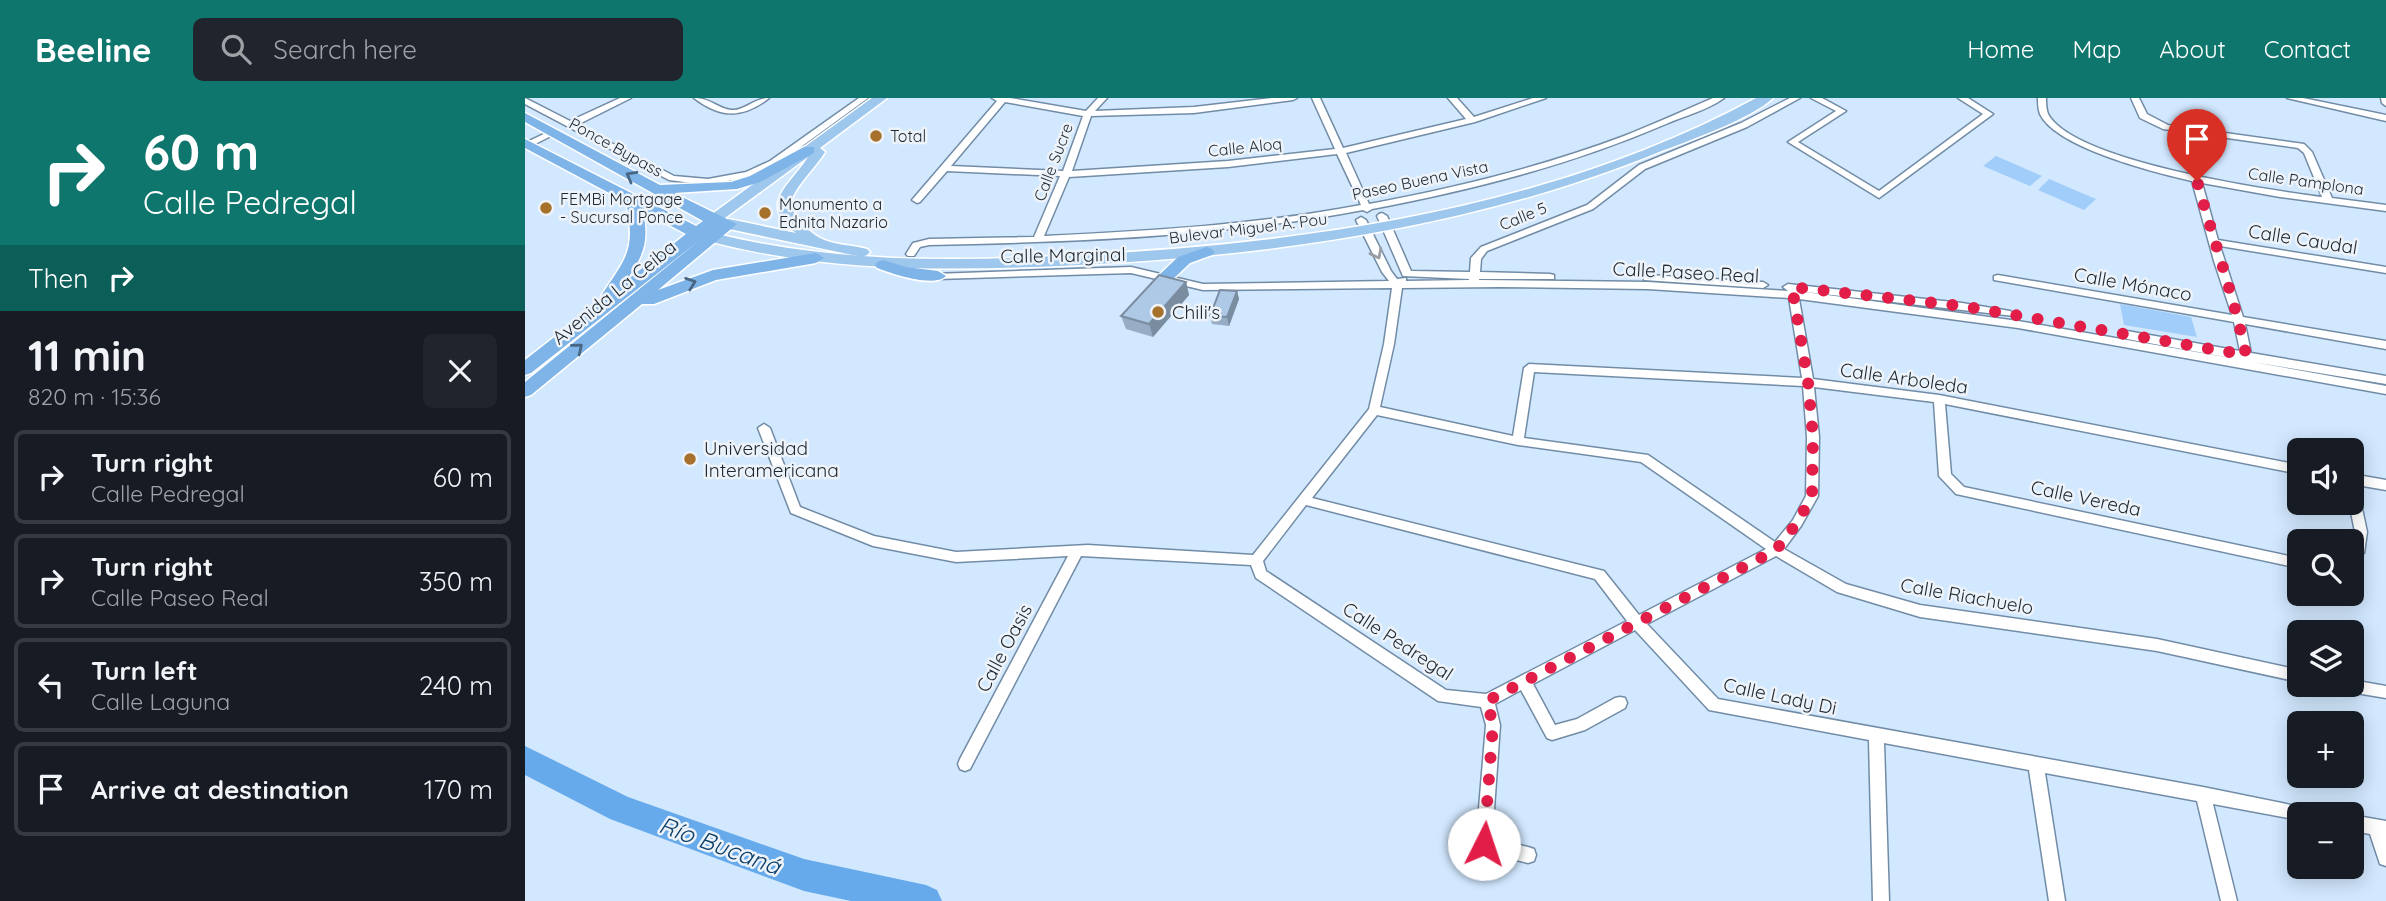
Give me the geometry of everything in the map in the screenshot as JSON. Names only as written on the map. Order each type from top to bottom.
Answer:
[{"type":"highway","name":"Ponce Bypass","points":[[525,117],[713,220],[729,224]]},
{"type":"highway","name":"Ponce Bypass","points":[[526,145],[705,235]]},
{"type":"highway","points":[[654,188],[688,190],[731,186],[755,179],[813,151]]},
{"type":"highway","points":[[593,316],[634,257],[640,233],[633,198]]},
{"type":"highway","name":"Avenida La Ceiba","points":[[525,391],[628,309],[705,235],[713,220]]},
{"type":"highway","name":"Avenida La Ceiba","points":[[525,369],[705,235],[729,224]]},
{"type":"highway","points":[[628,309],[713,275],[818,251]]},
{"type":"highway","points":[[1165,277],[1184,260],[1207,252]]},
{"type":"highway","points":[[883,265],[904,272],[938,275]]},
{"type":"main road","name":"Bulevar Miguel A. Pou","points":[[1384,221],[1548,176],[1654,138],[1744,98]]},
{"type":"main road","name":"Bulevar Miguel A. Pou","points":[[729,224],[818,251],[911,254],[1188,243],[1268,235],[1364,220],[1384,221],[1489,205],[1558,185],[1692,134],[1766,98]]},
{"type":"main road","points":[[729,224],[872,100]]},
{"type":"main road","points":[[713,220],[813,151]]},
{"type":"main road","points":[[813,151],[812,164],[786,192],[783,205],[793,224],[818,251]]},
{"type":"main road","name":"Bulevar Miguel A. Pou","points":[[705,235],[818,251],[883,265],[1097,260],[1207,252],[1364,220]]},
{"type":"street","points":[[569,125],[627,98]]},
{"type":"street","points":[[698,98],[731,114],[738,114],[765,98]]},
{"type":"street","name":"Calle Sucre","points":[[1037,241],[1088,114],[1103,98]]},
{"type":"street","points":[[917,200],[1000,99],[1088,114],[1194,110],[1293,98]]},
{"type":"street","points":[[1316,98],[1341,151],[1364,220],[1387,272],[1397,285]]},
{"type":"street","points":[[1452,98],[1472,120]]},
{"type":"street","name":"Calle Aloq","points":[[945,168],[1066,174],[1229,164],[1341,151],[1472,120],[1542,98]]},
{"type":"street","name":"Paseo Buena Vista","points":[[911,254],[916,245],[929,242],[1037,241],[1364,220],[1606,147],[1720,98]]},
{"type":"street","name":"Calle 5","points":[[1474,280],[1476,258],[1484,248],[1590,207],[1642,167],[1744,125],[1796,98]]},
{"type":"street","points":[[1821,99],[1842,111],[1792,142],[1879,195],[1989,114],[1962,98]]},
{"type":"street","name":"Calle Pamplona","points":[[2042,98],[2047,118],[2071,137],[2141,166],[2197,181],[2386,208]]},
{"type":"street","points":[[2135,98],[2143,116],[2166,127],[2301,146],[2308,152],[2328,200]]},
{"type":"street","points":[[2291,98],[2386,118]]},
{"type":"street","points":[[525,101],[673,178],[708,182],[749,174],[773,163],[872,100]]},
{"type":"street","points":[[526,145],[553,132]]},
{"type":"street","points":[[2197,181],[2239,320],[2248,360]]},
{"type":"street","points":[[764,428],[795,510],[873,541],[956,557],[1077,551],[1256,560],[1374,410],[1389,344],[1397,285],[1406,274],[1384,221]]},
{"type":"street","name":"Calle Caudal","points":[[2214,242],[2386,270]]},
{"type":"street","name":"Calle Marginal","points":[[938,275],[1131,270],[1203,287],[1397,285]]},
{"type":"street","name":"Calle Paseo Real","points":[[1406,274],[1474,280],[1793,291],[2386,380]]},
{"type":"street","name":"Calle Mónaco","points":[[1998,278],[2386,345]]},
{"type":"street","name":"Calle Paseo Real","points":[[1397,285],[1474,280]]},
{"type":"street","points":[[1528,855],[1484,844],[1493,725],[1487,701],[1776,550],[1797,523],[1812,496],[1813,437],[1808,382],[1793,291]]},
{"type":"street","name":"Calle Paseo Real","points":[[2248,360],[2386,390]]},
{"type":"street","name":"Calle Arboleda","points":[[1518,440],[1529,368],[1808,382],[1940,399],[2287,466]]},
{"type":"street","name":"Calle Vereda","points":[[1940,399],[1945,476],[1960,491],[2287,560]]},
{"type":"street","name":"Calle Riachuelo","points":[[1374,410],[1518,440],[1644,458],[1685,484],[1776,550],[1842,588],[1920,611],[2157,645],[2287,673]]},
{"type":"street","points":[[2364,481],[2386,485]]},
{"type":"street","name":"Calle Lady Di","points":[[1303,500],[1599,575],[1636,622],[1714,705],[2287,810]]},
{"type":"street","name":"Calle Oasis","points":[[965,764],[1077,551]]},
{"type":"street","name":"Calle Pedregal","points":[[1256,560],[1261,574],[1443,696],[1487,701]]},
{"type":"street","points":[[1524,682],[1552,733],[1580,725],[1620,703]]},
{"type":"street","points":[[2364,688],[2386,692]]},
{"type":"street","points":[[1876,735],[1881,901]]},
{"type":"street","points":[[2036,765],[2057,901]]},
{"type":"street","points":[[2203,794],[2229,901]]},
{"type":"street","points":[[2381,828],[2386,858]]},
{"type":"shaded area","points":[[1996,156],[2042,176],[2030,186],[1983,166]]},
{"type":"shaded area","points":[[2049,179],[2096,199],[2084,210],[2038,190]]},
{"type":"shaded area","points":[[2120,304],[2191,317],[2197,337],[2124,325]]},
{"type":"building","points":[[1159,275],[1186,282],[1149,324],[1121,316]]},
{"type":"building","points":[[1220,290],[1237,291],[1227,317],[1210,316]]},
{"type":"waterway","name":"Río Bucaná","points":[[525,760],[621,809],[804,875],[926,901]]},
{"type":"place","name":"Total","points":[[876,136]]},
{"type":"place","name":"FEMBi Mortgage - Sucursal Ponce","points":[[546,208]]},
{"type":"place","name":"Monumento a Ednita Nazario","points":[[765,213]]},
{"type":"place","name":"Chili's","points":[[1158,312]]},
{"type":"place","name":"Universidad Interamericana","points":[[690,459]]},
{"type":"route","points":[[1484,844],[1493,725],[1487,701],[1776,550],[1797,523],[1812,496],[1813,437],[1808,382],[1792,287],[1962,306],[2246,355],[2239,320],[2197,181]]}]
